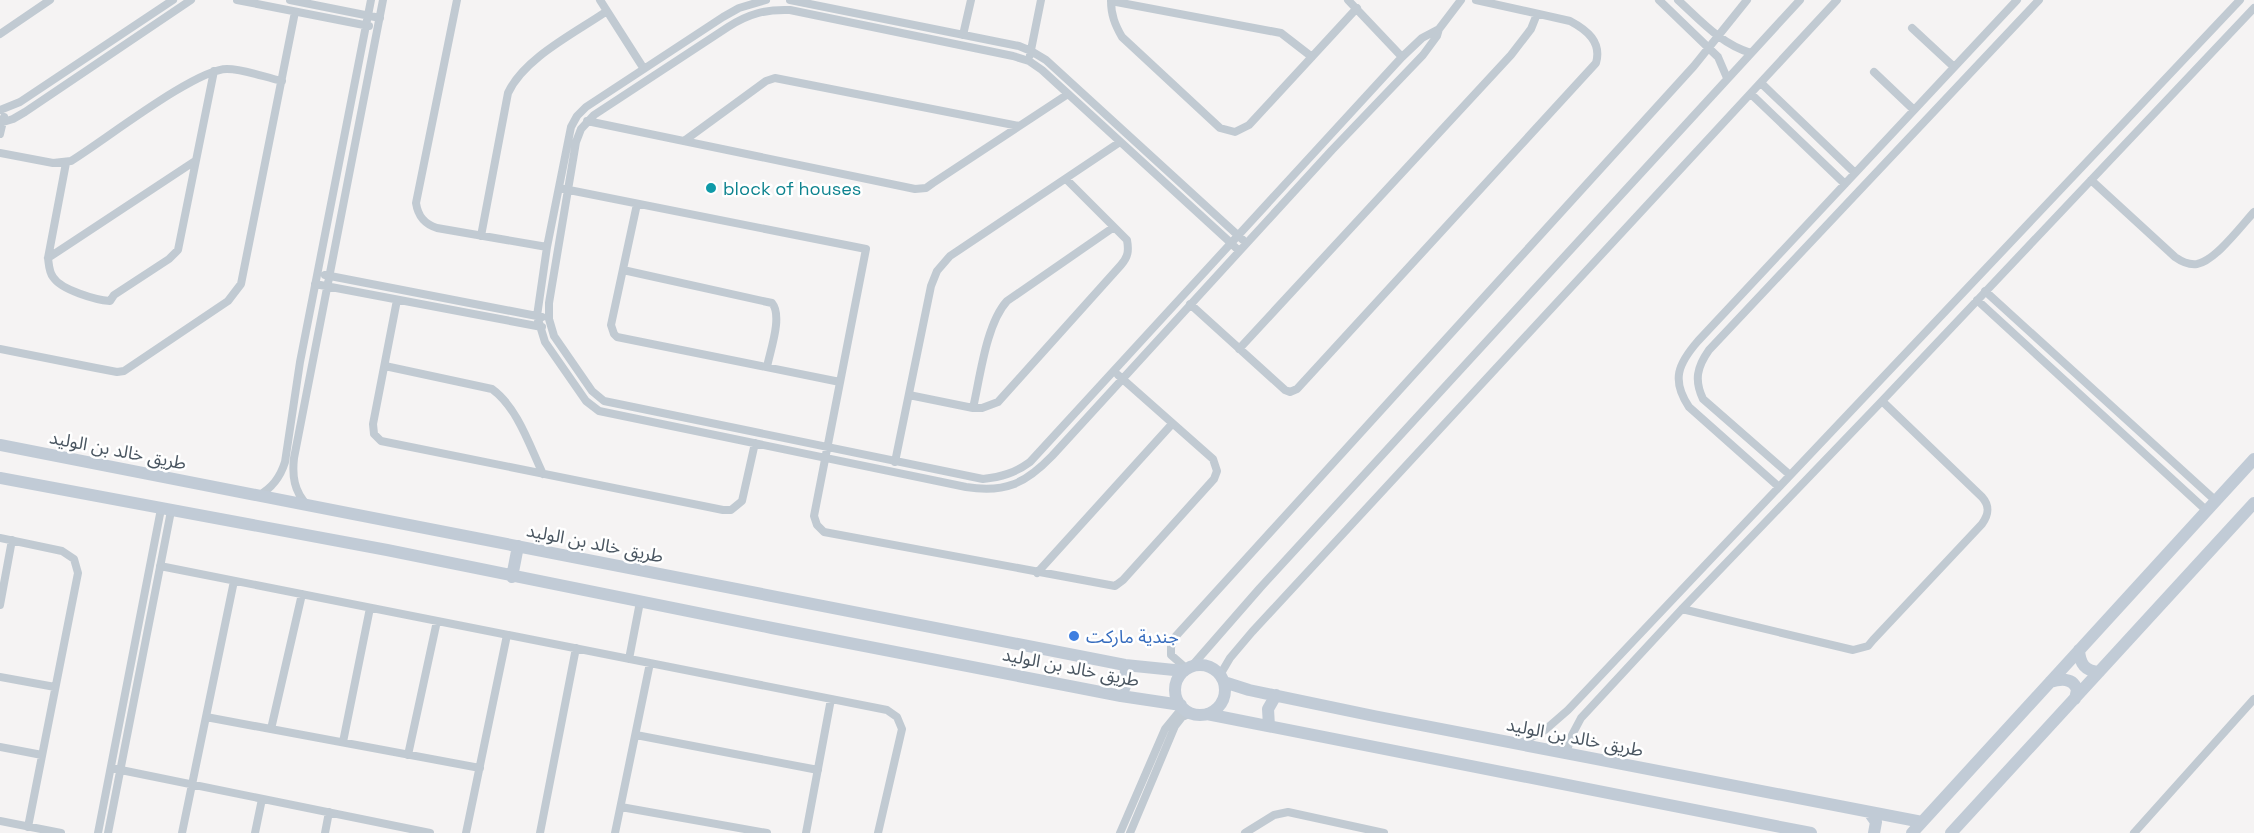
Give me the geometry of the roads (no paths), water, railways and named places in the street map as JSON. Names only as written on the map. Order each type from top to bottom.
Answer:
[{"type":"street","points":[[0,34],[50,0]]},
{"type":"street","points":[[0,134],[3,110],[20,102],[173,0]]},
{"type":"street","points":[[1,123],[25,112],[192,0]]},
{"type":"street","points":[[237,0],[378,27]]},
{"type":"street","points":[[290,0],[380,18]]},
{"type":"street","points":[[258,495],[273,486],[285,462],[300,363],[371,0]]},
{"type":"street","points":[[308,505],[296,487],[294,465],[383,0]]},
{"type":"street","points":[[457,0],[416,203],[420,217],[430,226],[547,247]]},
{"type":"street","points":[[600,0],[644,69]]},
{"type":"street","points":[[761,0],[739,8],[586,107],[577,116],[569,133],[547,247],[537,316],[538,327],[545,342],[586,401],[599,411],[986,490],[1023,481],[1038,470],[1422,55],[1437,36],[1439,28]]},
{"type":"street","points":[[790,0],[1031,51],[1046,60],[1246,243]]},
{"type":"street","points":[[963,35],[971,0]]},
{"type":"street","points":[[1029,61],[1041,0]]},
{"type":"street","points":[[1348,0],[1402,57]]},
{"type":"street","points":[[1239,251],[1232,244],[1042,70],[1029,61],[790,10],[761,11],[742,18],[707,40],[587,121],[580,129],[549,303],[550,329],[592,391],[604,401],[983,479],[1003,476],[1030,462],[1232,244],[1402,57],[1422,38],[1439,28],[1461,0]]},
{"type":"street","points":[[1190,304],[1285,390],[1295,391],[1591,69],[1598,56],[1595,41],[1581,27],[1570,21],[1476,0]]},
{"type":"street","points":[[1659,0],[1719,57],[1727,78]]},
{"type":"street","points":[[1678,0],[1730,45],[1752,53]]},
{"type":"street","points":[[1222,679],[1207,666],[1187,669],[1171,655],[1171,647],[1176,637],[1710,48],[1747,0]]},
{"type":"street","points":[[1800,0],[1179,676],[1175,692],[1177,699],[1185,708],[1207,714],[1811,833]]},
{"type":"street","points":[[1207,714],[1220,705],[1224,698],[1222,679],[1230,657],[1259,624],[1837,0]]},
{"type":"street","points":[[1779,487],[1689,407],[1682,396],[1678,382],[1679,369],[1687,354],[2017,0]]},
{"type":"street","points":[[1790,475],[1702,399],[1697,387],[1700,362],[2039,0]]},
{"type":"street","points":[[1518,744],[1545,730],[1568,710],[2240,0]]},
{"type":"street","points":[[1312,57],[1281,33],[1111,1],[1115,26],[1122,37],[1220,128],[1229,132],[1245,129],[1312,57],[1357,8]]},
{"type":"street","points":[[1566,753],[1581,718],[2254,8]]},
{"type":"street","points":[[481,236],[508,93],[512,84],[528,65],[607,11]]},
{"type":"street","points":[[0,349],[107,370],[124,371],[228,302],[241,284],[296,12]]},
{"type":"street","points":[[1239,349],[1511,55],[1531,29],[1538,14]]},
{"type":"street","points":[[1912,28],[1954,67]]},
{"type":"street","points":[[701,32],[707,40]]},
{"type":"street","points":[[0,153],[53,163],[66,163],[189,83],[214,70],[228,69],[282,81]]},
{"type":"street","points":[[66,163],[48,258],[50,271],[57,282],[95,300],[110,301],[114,295],[169,259],[178,250],[214,70]]},
{"type":"street","points":[[1874,72],[1914,110]]},
{"type":"street","points":[[684,141],[766,81],[775,78],[1019,126]]},
{"type":"street","points":[[1761,83],[1855,173]]},
{"type":"street","points":[[1932,92],[1943,102]]},
{"type":"street","points":[[587,121],[915,189],[926,188],[1068,94]]},
{"type":"street","points":[[1751,94],[1845,184]]},
{"type":"street","points":[[895,462],[931,286],[941,264],[1120,142]]},
{"type":"street","points":[[48,258],[195,161]]},
{"type":"street","points":[[909,395],[973,408],[982,408],[998,402],[1127,258],[1129,249],[1127,240],[1066,179]]},
{"type":"street","points":[[2091,180],[2175,257],[2185,263],[2196,264],[2207,261],[2254,212]]},
{"type":"street","points":[[558,188],[866,249],[814,516],[817,525],[824,532],[1115,586],[1177,522],[1214,479],[1217,471],[1213,459],[1114,371]]},
{"type":"street","points":[[637,204],[611,325],[617,337],[840,382]]},
{"type":"street","points":[[973,408],[993,325],[1002,307],[1007,301],[1114,227]]},
{"type":"street","points":[[1770,265],[1781,274]]},
{"type":"street","points":[[623,270],[772,303],[777,317],[767,367]]},
{"type":"street","points":[[317,273],[549,319]]},
{"type":"street","points":[[315,284],[550,329]]},
{"type":"street","points":[[1985,291],[2216,501]]},
{"type":"street","points":[[397,300],[373,424],[374,434],[381,441],[723,510],[731,510],[742,501],[756,443]]},
{"type":"street","points":[[1977,300],[2206,511]]},
{"type":"street","points":[[385,366],[492,389],[512,413],[543,474]]},
{"type":"street","points":[[1682,609],[1853,650],[1860,649],[1873,640],[1982,524],[1988,510],[1987,503],[1982,497],[1882,401]]},
{"type":"street","points":[[1037,573],[1172,424]]},
{"type":"street","points":[[778,448],[780,438]]},
{"type":"street","name":"طريق خالد بن الوليد","points":[[0,445],[1125,664],[1187,669]]},
{"type":"street","points":[[1912,833],[2254,459]]},
{"type":"street","name":"طريق خالد بن الوليد","points":[[0,478],[375,548],[512,577],[1185,708]]},
{"type":"street","points":[[1951,833],[2254,503]]},
{"type":"street","points":[[108,833],[160,566],[166,510]]},
{"type":"street","points":[[98,833],[166,510]]},
{"type":"street","points":[[0,538],[69,554],[77,566],[78,573],[28,826]]},
{"type":"street","points":[[0,605],[12,540]]},
{"type":"street","points":[[512,577],[518,546]]},
{"type":"street","points":[[160,566],[887,710],[897,717],[902,729],[878,833]]},
{"type":"street","points":[[182,833],[234,581]]},
{"type":"street","points":[[271,729],[302,594]]},
{"type":"street","points":[[629,659],[640,602]]},
{"type":"street","points":[[343,742],[370,608]]},
{"type":"street","points":[[408,754],[437,621]]},
{"type":"street","points":[[466,833],[507,635]]},
{"type":"street","points":[[540,833],[576,648]]},
{"type":"street","points":[[2079,650],[2079,657],[2085,669],[2099,672]]},
{"type":"street","points":[[615,833],[650,663]]},
{"type":"street","points":[[1121,696],[1127,681],[1125,664]]},
{"type":"street","points":[[1600,676],[1611,686]]},
{"type":"street","points":[[0,677],[55,687]]},
{"type":"street","name":"طريق خالد بن الوليد","points":[[1222,679],[1276,695],[1922,822]]},
{"type":"street","points":[[2050,682],[2061,679],[2071,682],[2077,690],[2074,699]]},
{"type":"street","points":[[1269,726],[1268,709],[1276,695]]},
{"type":"street","points":[[806,833],[831,699]]},
{"type":"street","points":[[2134,833],[2254,699]]},
{"type":"street","points":[[1120,833],[1165,729],[1185,708]]},
{"type":"street","points":[[1130,833],[1175,726],[1185,708]]},
{"type":"street","points":[[206,717],[480,768]]},
{"type":"street","points":[[636,735],[818,770]]},
{"type":"street","points":[[0,747],[42,755]]},
{"type":"street","points":[[110,768],[329,812],[398,830],[430,833]]},
{"type":"street","points":[[255,833],[262,799]]},
{"type":"street","points":[[621,807],[766,833]]},
{"type":"street","points":[[325,833],[329,812]]},
{"type":"street","points":[[1245,833],[1274,815],[1288,812],[1347,829],[1384,833]]},
{"type":"street","points":[[1869,812],[1876,822],[1874,833]]},
{"type":"street","points":[[0,821],[60,833]]},
{"type":"place","name":"block of houses","points":[[711,188]]},
{"type":"place","name":"جندية ماركت","points":[[1074,636]]}]
